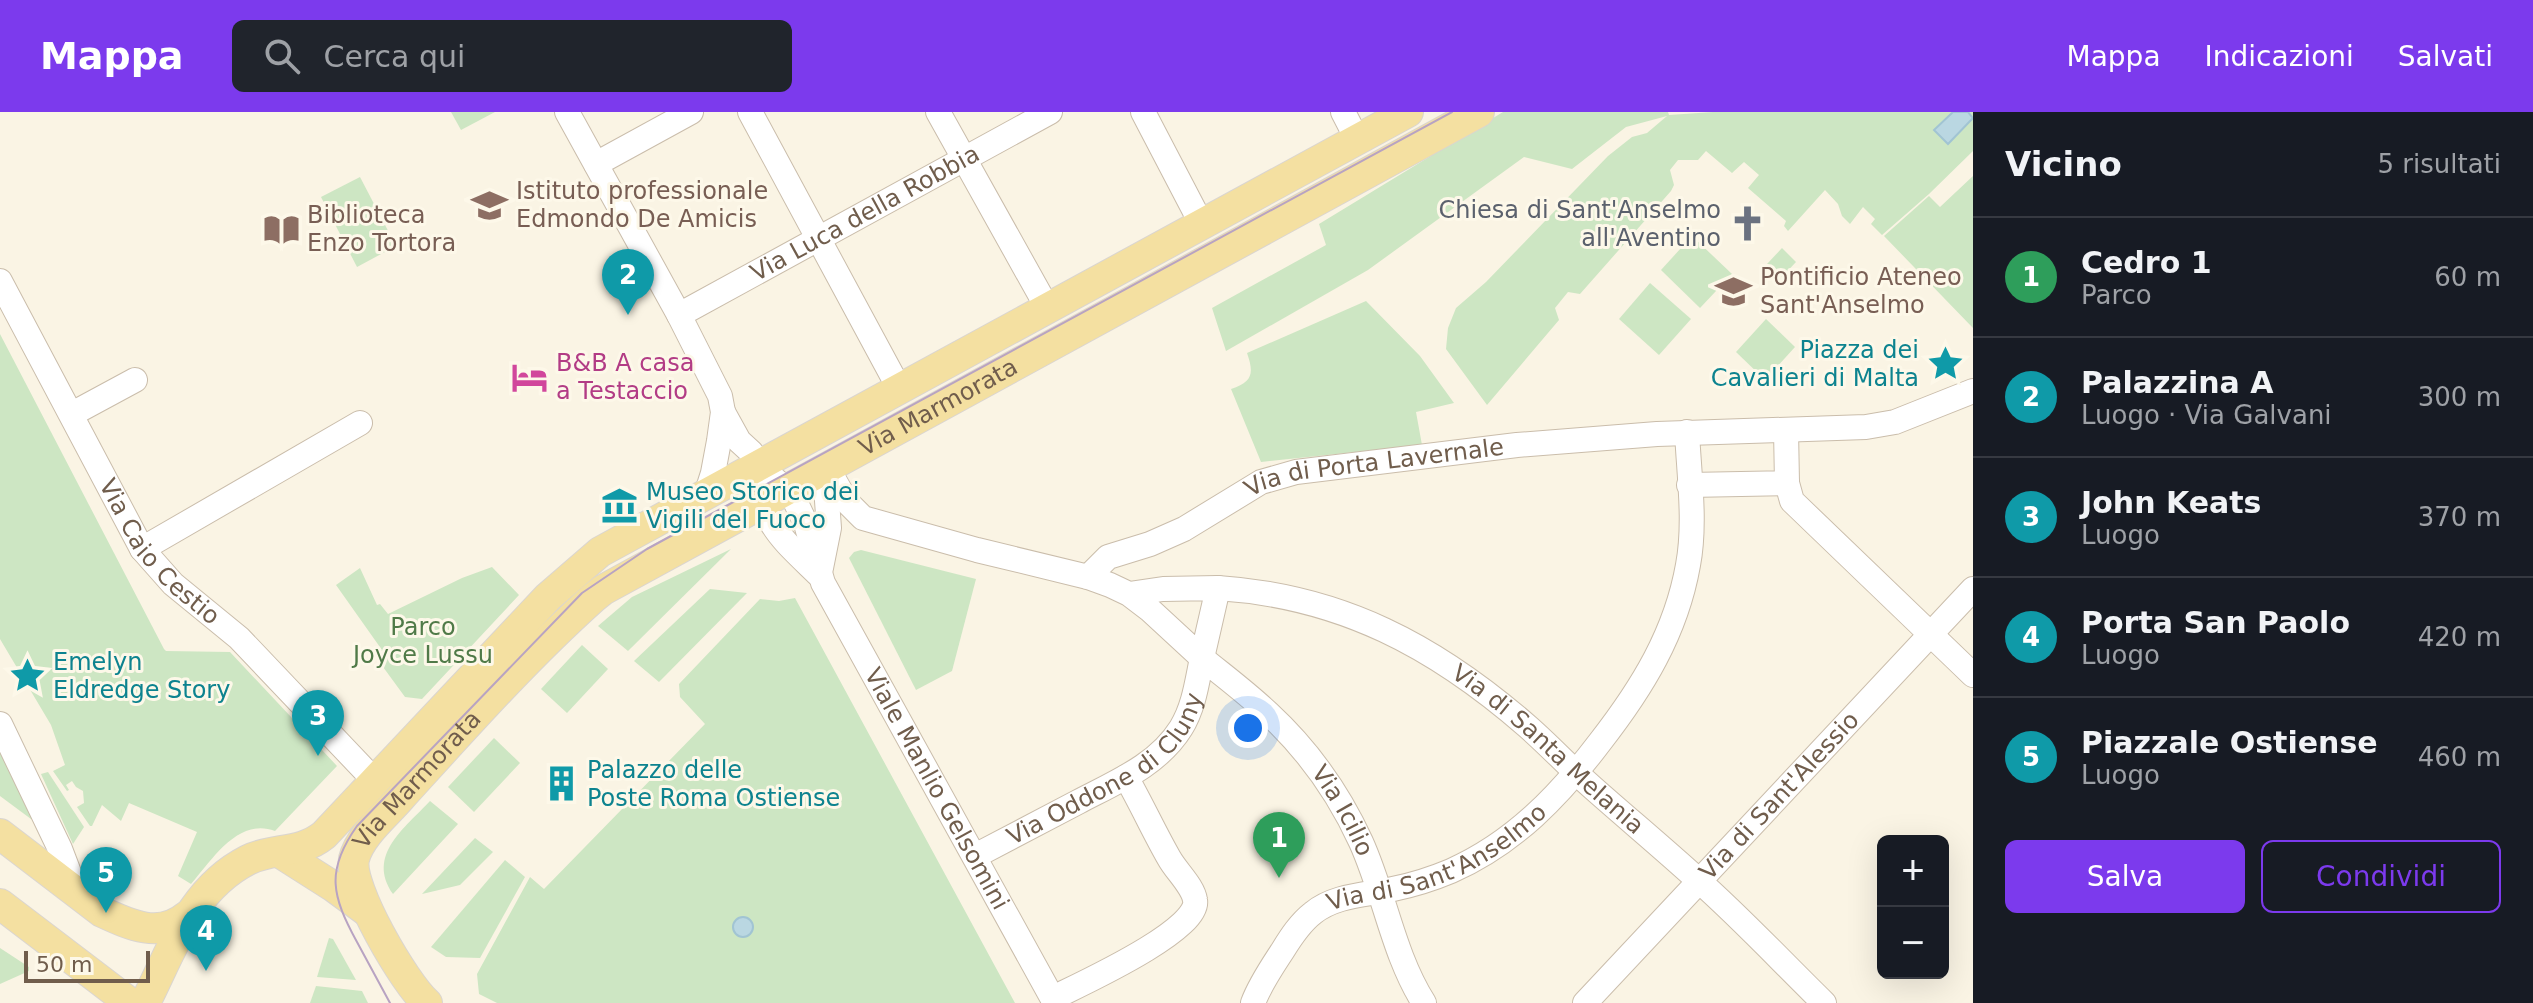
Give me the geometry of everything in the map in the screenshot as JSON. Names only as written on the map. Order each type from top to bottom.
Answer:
[{"type":"main road","name":"Via Marmorata","points":[[370,914],[354,871],[359,847],[523,668],[603,590],[763,479],[900,390],[1408,112]]},
{"type":"main road","name":"Via Marmorata","points":[[187,916],[207,892],[235,868],[253,858],[300,848],[319,838],[548,597],[580,567],[610,545],[707,492],[828,469],[1479,112]]},
{"type":"main road","points":[[0,834],[102,912],[142,928],[163,928],[187,916]]},
{"type":"main road","points":[[279,852],[370,914],[420,1000]]},
{"type":"main road","points":[[0,904],[130,1003]]},
{"type":"main road","points":[[145,1003],[187,916]]},
{"type":"street","name":"Viale Manlio Gelsomini","points":[[567,112],[679,315],[739,441],[763,479],[806,524],[819,575],[1054,1001]]},
{"type":"street","points":[[596,164],[691,112]]},
{"type":"street","points":[[750,112],[900,390]]},
{"type":"street","points":[[938,112],[1048,309]]},
{"type":"street","name":"Via Luca della Robbia","points":[[679,315],[1050,112]]},
{"type":"street","points":[[1143,112],[1202,225]]},
{"type":"street","points":[[1343,112],[1357,139]]},
{"type":"street","name":"Via Caio Cestio","points":[[0,281],[142,549],[173,584],[239,638],[374,780]]},
{"type":"street","points":[[72,414],[135,380]]},
{"type":"street","points":[[1973,391],[1887,424],[1786,430],[1787,483],[1792,501],[1973,675]]},
{"type":"street","points":[[707,492],[713,473],[721,404]]},
{"type":"street","points":[[142,549],[360,423]]},
{"type":"street","name":"Via di Porta Lavernale","points":[[1088,577],[1108,557],[1184,529],[1245,490],[1279,476],[1517,445],[1687,432],[1786,430]]},
{"type":"street","name":"Via di Sant'Anselmo","points":[[1253,1003],[1293,934],[1313,912],[1341,899],[1439,876],[1489,851],[1538,815],[1614,725],[1643,684],[1661,651],[1673,622],[1689,562],[1687,432]]},
{"type":"street","points":[[828,469],[853,510],[863,518],[1088,577],[1129,594]]},
{"type":"street","points":[[819,575],[829,528],[828,469]]},
{"type":"street","points":[[1689,485],[1787,483]]},
{"type":"street","name":"Via di Santa Melania","points":[[1129,594],[1163,589],[1218,588],[1269,592],[1322,604],[1393,635],[1444,664],[1526,726],[1700,881],[1824,1003]]},
{"type":"street","name":"Via Oddone di Cluny","points":[[975,856],[1126,777],[1157,757],[1182,727],[1194,699],[1218,588]]},
{"type":"street","name":"Via di Sant'Alessio","points":[[1585,1003],[1973,589]]},
{"type":"street","name":"Via Icilio","points":[[1129,594],[1268,713],[1308,755],[1335,793],[1361,843],[1411,980],[1424,1003]]},
{"type":"street","points":[[0,724],[60,849],[76,891]]},
{"type":"street","points":[[1054,1001],[1148,949],[1182,924],[1196,903],[1126,777]]},
{"type":"green space","points":[[451,112],[495,112],[461,130]]},
{"type":"green space","points":[[1503,112],[1668,112],[1669,115],[1713,112],[1973,112],[1973,151],[1882,235],[1871,224],[1875,219],[1863,207],[1850,224],[1825,190],[1788,231],[1784,226],[1786,221],[1748,188],[1759,175],[1744,162],[1732,173],[1706,151],[1698,160],[1678,160],[1670,170],[1674,185],[1671,191],[1580,294],[1568,292],[1555,308],[1559,320],[1487,405],[1446,349],[1448,328],[1456,308],[1486,282],[1608,156],[1632,137],[1647,133],[1667,116],[1626,127],[1572,169],[1524,157],[1368,270],[1226,351],[1212,308],[1326,245],[1319,224]]},
{"type":"green space","points":[[1973,176],[1973,328],[1884,236],[1929,196],[1940,207]]},
{"type":"green space","points":[[360,177],[396,246],[357,267],[321,197]]},
{"type":"green space","points":[[1692,236],[1732,274],[1700,308],[1661,270]]},
{"type":"green space","points":[[1782,248],[1796,262],[1782,277],[1767,264]]},
{"type":"green space","points":[[1650,283],[1691,319],[1659,355],[1619,319]]},
{"type":"green space","points":[[1366,301],[1420,356],[1454,403],[1416,412],[1422,445],[1261,462],[1231,389],[1250,376],[1247,353]]},
{"type":"green space","points":[[1766,319],[1795,347],[1765,380],[1736,352]]},
{"type":"green space","points":[[0,334],[164,649],[230,652],[337,766],[275,831],[262,828],[238,835],[217,853],[191,884],[178,876],[197,832],[129,803],[121,821],[102,805],[90,826],[77,807],[84,803],[83,791],[72,781],[66,785],[67,791],[53,771],[65,765],[51,725],[0,639]]},
{"type":"green space","points":[[731,549],[628,651],[598,626],[632,597]]},
{"type":"green space","points":[[861,550],[976,579],[952,671],[916,690],[849,558]]},
{"type":"green space","name":"Parco Joyce Lussu","points":[[492,567],[519,595],[422,699],[405,697],[375,656],[382,650],[336,585],[360,568],[377,605],[380,604],[388,614]]},
{"type":"green space","points":[[710,589],[747,593],[659,682],[634,661]]},
{"type":"green space","points":[[795,598],[1015,1003],[497,1003],[479,994],[477,974],[530,877],[544,889],[705,724],[680,697],[679,684],[760,599],[779,601]]},
{"type":"green space","points":[[582,645],[608,669],[567,713],[541,689]]},
{"type":"green space","points":[[494,738],[520,763],[474,812],[448,787]]},
{"type":"green space","points":[[0,749],[33,818],[31,819],[0,796]]},
{"type":"green space","points":[[48,772],[84,827],[73,844],[41,774]]},
{"type":"green space","points":[[430,801],[458,824],[393,894],[386,880],[386,855],[400,832]]},
{"type":"green space","points":[[475,838],[493,852],[460,885],[422,894]]},
{"type":"green space","points":[[505,860],[525,877],[480,958],[446,957],[431,947]]},
{"type":"green space","points":[[329,938],[333,939],[356,980],[317,977]]},
{"type":"green space","points":[[0,948],[29,967],[29,971],[0,984]]},
{"type":"green space","points":[[316,986],[362,991],[368,1003],[310,1003]]},
{"type":"water","points":[[1953,112],[1968,112],[1973,118],[1948,144],[1934,130]]},
{"type":"water","points":[[739,917],[747,917],[753,927],[747,937],[739,937],[733,931],[733,923]]},
{"type":"tram line","points":[[390,1003],[349,926],[338,897],[336,870],[347,842],[357,826],[582,593],[647,549],[1452,112]]},
{"type":"place","name":"Istituto professionale Edmondo De Amicis","points":[[490,205]]},
{"type":"place","name":"Chiesa di Sant'Anselmo all'Aventino","points":[[1747,224]]},
{"type":"place","name":"Biblioteca Enzo Tortora","points":[[281,229]]},
{"type":"place","name":"Pontificio Ateneo Sant'Anselmo","points":[[1734,291]]},
{"type":"place","name":"Palazzina A","points":[[628,315]]},
{"type":"place","name":"Piazza dei Cavalieri di Malta","points":[[1945,364]]},
{"type":"place","name":"B&B A casa a Testaccio","points":[[530,377]]},
{"type":"place","name":"Museo Storico dei Vigili del Fuoco","points":[[620,506]]},
{"type":"place","name":"Emelyn Eldredge Story","points":[[27,676]]},
{"type":"place","name":"John Keats","points":[[318,756]]},
{"type":"place","name":"Palazzo delle Poste Roma Ostiense","points":[[561,784]]},
{"type":"place","name":"Cedro 1","points":[[1279,878]]},
{"type":"place","name":"Piazzale Ostiense","points":[[106,913]]},
{"type":"place","name":"Porta San Paolo","points":[[206,971]]}]
